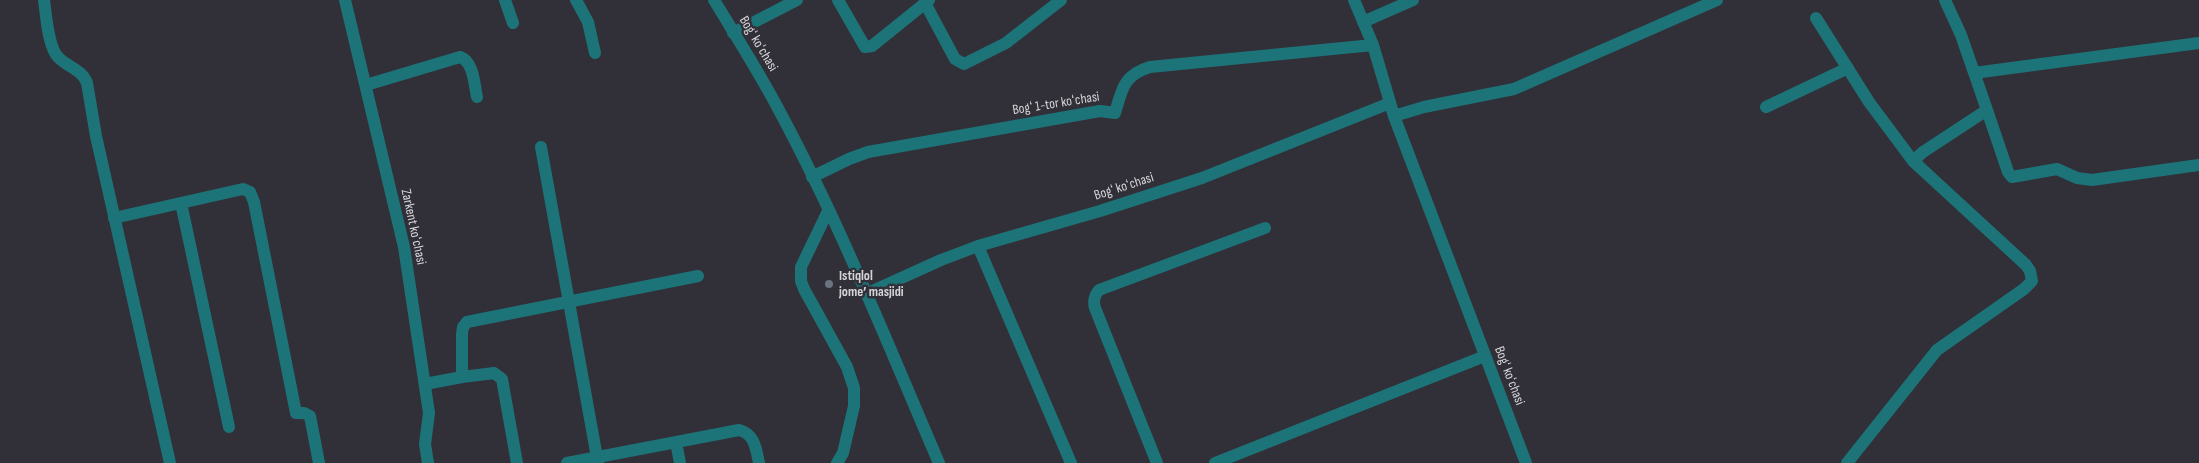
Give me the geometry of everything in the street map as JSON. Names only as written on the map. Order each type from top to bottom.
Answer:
[{"type":"street","points":[[44,0],[54,51],[59,58],[80,72],[87,83],[96,136],[170,463]]},
{"type":"street","name":"Zarkent koʻchasi","points":[[345,0],[404,247],[429,413],[425,444],[428,463]]},
{"type":"street","points":[[505,0],[513,23]]},
{"type":"street","points":[[576,0],[588,22],[596,53]]},
{"type":"street","name":"Bogʻ koʻchasi","points":[[714,0],[782,115],[866,294],[939,463]]},
{"type":"street","points":[[733,33],[797,0]]},
{"type":"street","points":[[838,0],[862,45],[865,47],[872,46],[927,1],[955,58],[964,64],[1006,43],[1061,0]]},
{"type":"street","name":"Bogʻ koʻchasi","points":[[1354,0],[1373,45],[1394,116],[1526,463]]},
{"type":"street","points":[[1363,22],[1413,0]]},
{"type":"street","points":[[1394,116],[1424,107],[1514,89],[1717,0]]},
{"type":"street","points":[[1945,0],[1961,35],[2008,172],[2012,177],[2057,169],[2077,178],[2092,180],[2199,165]]},
{"type":"street","points":[[1816,18],[1870,102],[1913,161],[2026,265],[2030,271],[2032,281],[2024,289],[1937,350],[1847,463]]},
{"type":"street","points":[[1974,73],[2199,43]]},
{"type":"street","name":"Bogʻ 1-tor koʻchasi","points":[[812,177],[868,152],[1100,111],[1115,113],[1125,82],[1133,74],[1150,67],[1373,45]]},
{"type":"street","points":[[366,85],[460,58],[466,60],[470,66],[477,97]]},
{"type":"street","points":[[1766,107],[1848,68]]},
{"type":"street","name":"Bogʻ koʻchasi","points":[[866,294],[941,260],[978,246],[1100,211],[1202,178],[1390,103]]},
{"type":"street","points":[[1913,161],[1987,110]]},
{"type":"street","points":[[541,147],[598,460]]},
{"type":"street","points":[[114,218],[243,189],[252,196],[296,413],[304,412],[310,416],[319,463]]},
{"type":"street","points":[[181,203],[229,427]]},
{"type":"street","points":[[828,211],[801,267],[800,274],[804,289],[847,367],[854,388],[854,406],[842,453],[837,463]]},
{"type":"street","points":[[1157,463],[1095,308],[1096,294],[1099,290],[1265,228]]},
{"type":"street","points":[[978,246],[1071,463]]},
{"type":"street","points":[[462,377],[462,334],[463,327],[467,322],[698,276]]},
{"type":"street","points":[[1216,463],[1485,356]]},
{"type":"street","points":[[425,384],[494,373],[502,379],[517,463]]},
{"type":"street","points":[[566,463],[598,460],[739,430],[749,434],[753,440],[758,463]]},
{"type":"street","points":[[676,442],[680,463]]},
{"type":"place","name":"Istiqlol jome’ masjidi","points":[[829,284]]}]
